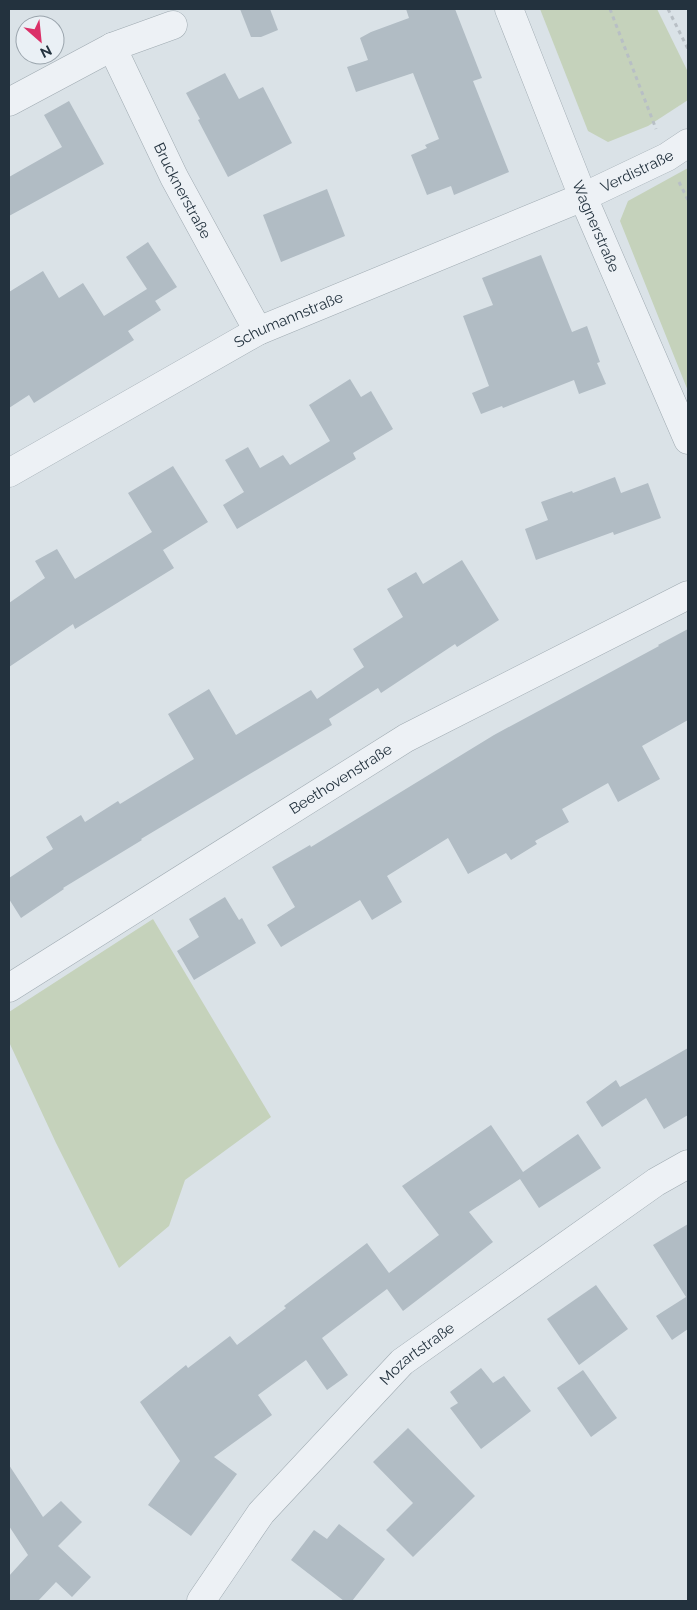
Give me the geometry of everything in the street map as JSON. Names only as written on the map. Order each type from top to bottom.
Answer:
[{"type":"street","name":"Wagnerstraße","points":[[509,9],[583,197],[688,440]]},
{"type":"street","points":[[9,102],[112,47],[173,24]]},
{"type":"street","name":"Brucknerstraße","points":[[112,47],[174,177],[258,331]]},
{"type":"street","name":"Verdistraße","points":[[583,197],[677,150]]},
{"type":"street","name":"Schumannstraße","points":[[9,473],[258,331],[583,197]]},
{"type":"street","name":"Beethovenstraße","points":[[9,988],[406,738],[688,595]]},
{"type":"street","name":"Mozartstraße","points":[[201,1601],[261,1513],[402,1362],[656,1182],[688,1164]]},
{"type":"path","points":[[610,9],[677,150],[688,200]]},
{"type":"path","points":[[668,9],[688,49]]},
{"type":"green space","points":[[540,9],[657,9],[688,72],[688,100],[648,126],[608,142],[588,131]]},
{"type":"green space","points":[[688,168],[688,391],[620,221],[628,201]]},
{"type":"green space","points":[[153,919],[271,1117],[185,1180],[169,1226],[119,1268],[56,1143],[9,1042],[9,1012]]},
{"type":"building","points":[[240,9],[270,9],[278,30],[261,37],[251,37]]},
{"type":"building","points":[[406,9],[455,9],[482,78],[473,81],[509,172],[454,195],[451,186],[427,195],[411,155],[427,148],[425,145],[439,139],[413,73],[356,92],[347,67],[368,60],[360,38],[409,18]]},
{"type":"building","points":[[225,73],[239,99],[263,87],[292,143],[228,177],[186,93]]},
{"type":"building","points":[[69,101],[104,164],[9,216],[9,177],[62,147],[44,115]]},
{"type":"building","points":[[327,189],[345,236],[281,262],[263,215]]},
{"type":"building","points":[[148,242],[177,287],[155,301],[161,310],[128,331],[134,340],[34,403],[29,395],[9,408],[9,292],[43,271],[59,298],[83,283],[104,316],[147,289],[126,257]]},
{"type":"building","points":[[541,255],[572,332],[587,326],[600,362],[597,363],[606,384],[579,394],[574,380],[503,408],[502,406],[481,414],[472,393],[489,386],[463,316],[493,305],[482,278]]},
{"type":"building","points":[[350,379],[361,397],[371,391],[393,429],[353,453],[356,459],[237,529],[223,505],[244,492],[225,460],[248,447],[260,468],[283,455],[290,465],[330,441],[309,405]]},
{"type":"building","points":[[173,466],[208,522],[163,550],[155,537],[174,568],[75,629],[73,624],[9,667],[9,603],[45,578],[35,561],[57,549],[75,579],[152,532],[128,493]]},
{"type":"building","points":[[615,477],[621,493],[648,483],[661,518],[614,535],[613,532],[536,560],[525,529],[548,520],[541,502],[572,491],[573,493]]},
{"type":"building","points":[[462,560],[499,620],[457,647],[455,644],[381,693],[378,688],[329,719],[332,725],[141,839],[63,888],[21,918],[9,899],[9,878],[53,849],[46,837],[81,815],[85,822],[118,801],[120,804],[194,759],[168,714],[209,689],[236,735],[311,690],[317,699],[364,667],[353,649],[403,617],[387,589],[416,572],[423,584]]},
{"type":"building","points":[[688,629],[688,720],[642,746],[660,779],[618,802],[608,783],[562,809],[569,822],[535,841],[537,844],[511,860],[506,853],[468,874],[448,838],[387,876],[402,902],[372,920],[360,900],[281,947],[267,925],[295,907],[272,867],[310,845],[311,847],[494,735]]},
{"type":"building","points":[[225,897],[239,920],[242,918],[256,943],[194,980],[177,951],[199,937],[189,919]]},
{"type":"building","points":[[688,1048],[688,1115],[664,1129],[646,1098],[602,1127],[586,1102],[616,1080],[620,1087]]},
{"type":"building","points":[[491,1125],[523,1172],[578,1134],[601,1168],[539,1208],[520,1179],[469,1212],[493,1242],[403,1311],[387,1289],[322,1338],[348,1375],[327,1390],[306,1360],[258,1395],[272,1415],[214,1457],[237,1474],[191,1536],[148,1505],[180,1461],[140,1402],[186,1365],[188,1368],[230,1336],[237,1345],[286,1308],[284,1306],[367,1243],[389,1273],[439,1235],[402,1186]]},
{"type":"building","points":[[688,1224],[688,1329],[672,1340],[656,1316],[686,1297],[653,1245]]},
{"type":"building","points":[[596,1285],[628,1329],[579,1365],[547,1319]]},
{"type":"building","points":[[481,1368],[493,1383],[504,1376],[531,1411],[481,1449],[450,1408],[458,1403],[450,1392]]},
{"type":"building","points":[[583,1370],[617,1418],[591,1437],[557,1388]]},
{"type":"building","points":[[408,1428],[475,1496],[413,1557],[386,1530],[413,1503],[373,1462]]},
{"type":"building","points":[[9,1465],[43,1517],[61,1501],[82,1522],[58,1546],[91,1577],[72,1597],[56,1582],[38,1601],[9,1601],[9,1576],[28,1555],[9,1526]]},
{"type":"building","points":[[339,1524],[385,1559],[352,1601],[344,1601],[291,1560],[314,1530],[327,1539]]}]
